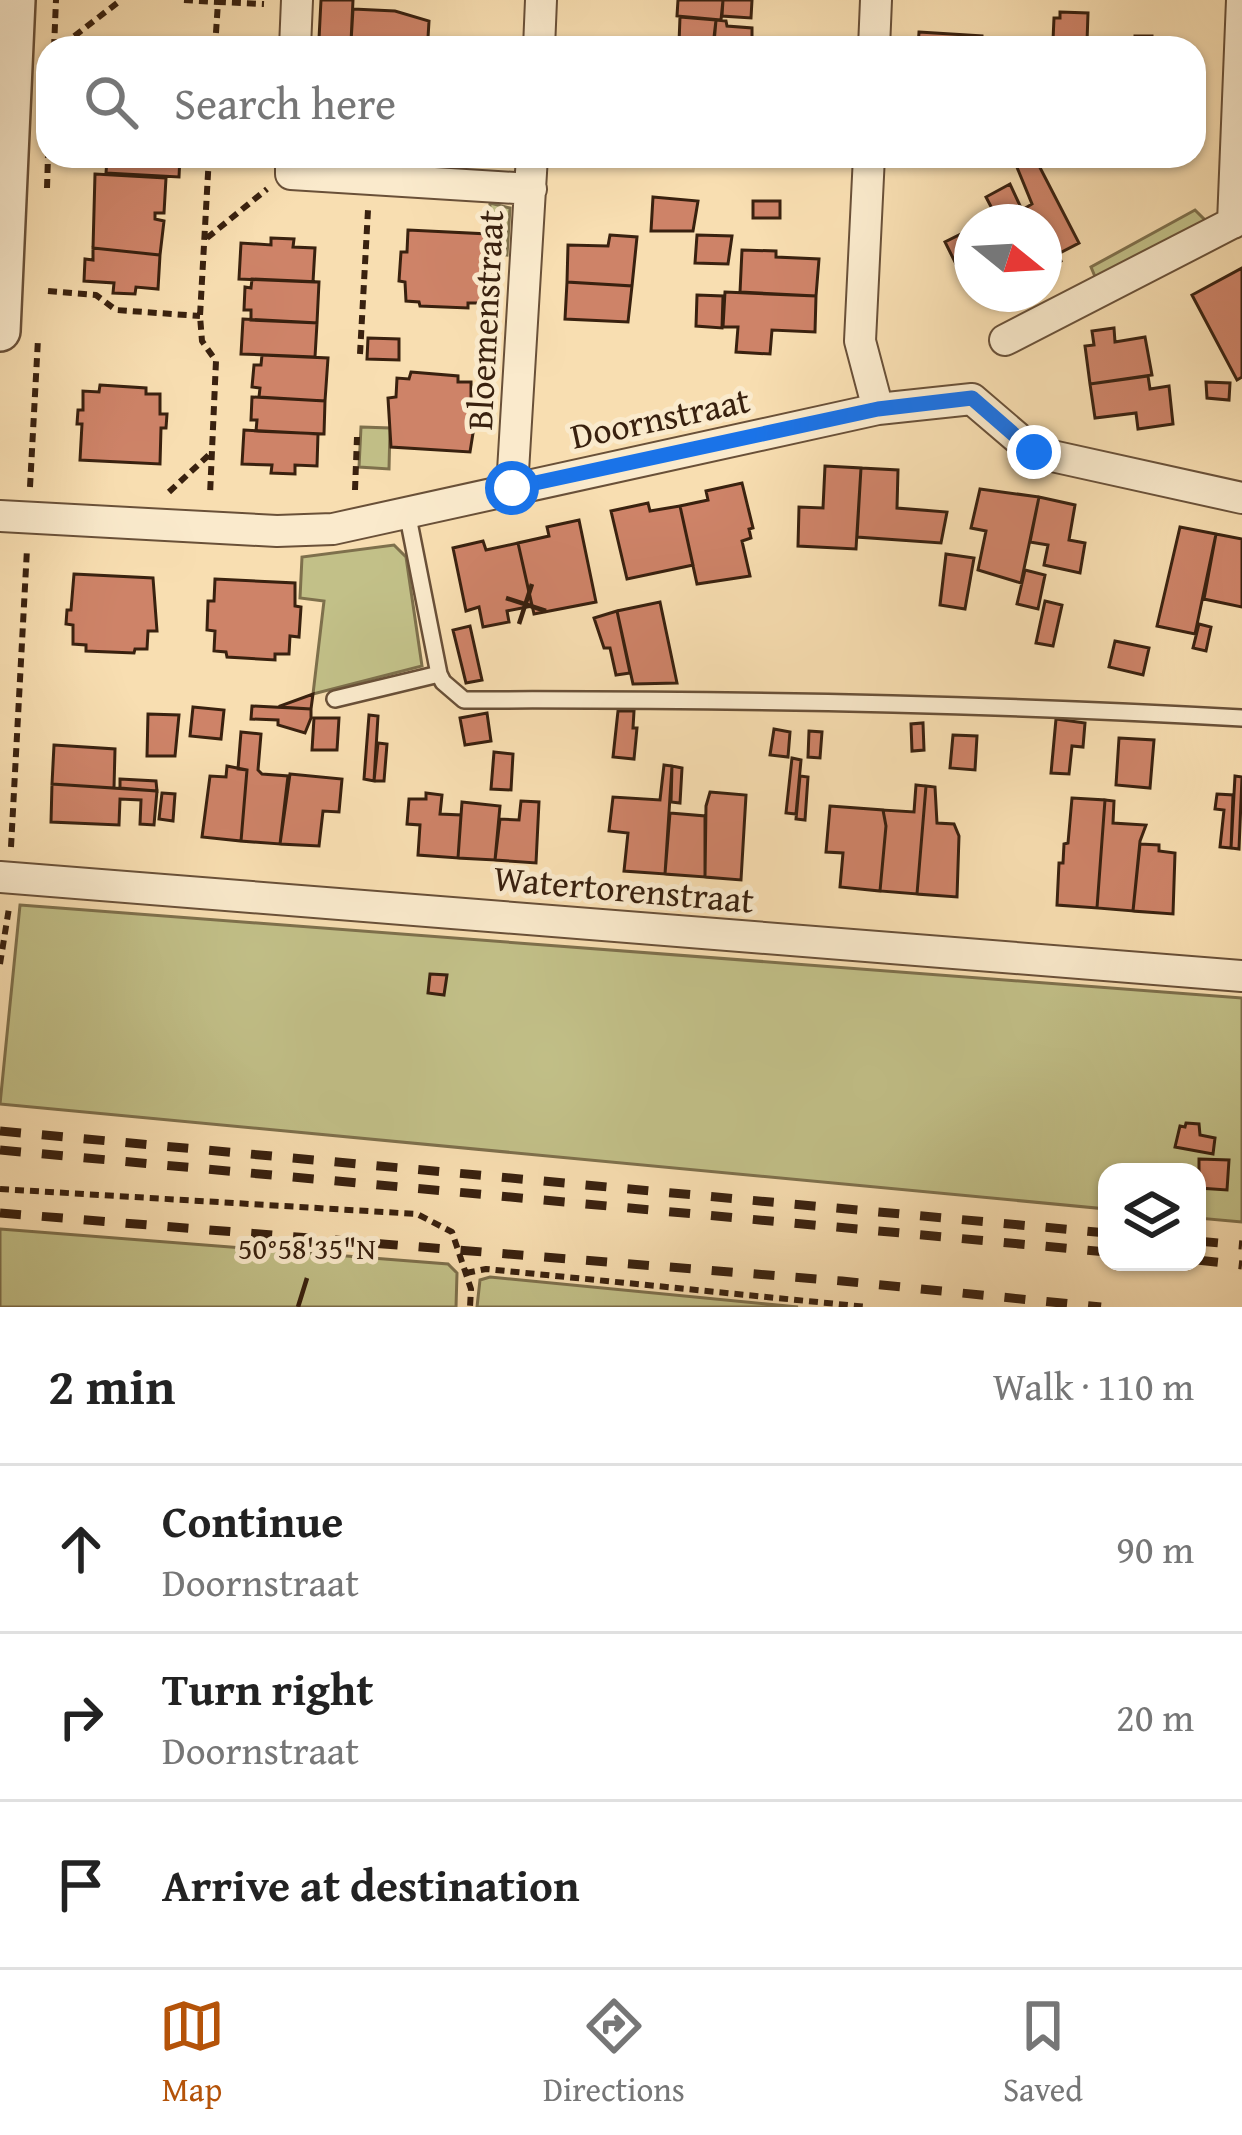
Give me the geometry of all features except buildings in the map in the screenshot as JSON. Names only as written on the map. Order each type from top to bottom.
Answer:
[{"type":"street","points":[[15,0],[2,214],[19,333]]},
{"type":"street","points":[[539,36],[541,0]]},
{"type":"street","points":[[874,36],[876,0]]},
{"type":"street","points":[[1005,340],[1237,220],[1242,0]]},
{"type":"street","points":[[289,2],[293,36]]},
{"type":"street","points":[[291,168],[291,174],[531,189]]},
{"type":"street","name":"Bloemenstraat","points":[[512,488],[532,168]]},
{"type":"street","points":[[868,168],[860,341],[878,409]]},
{"type":"street","name":"Doornstraat","points":[[14,516],[277,531],[333,529],[878,409],[972,398],[1034,452],[1242,498]]},
{"type":"street","name":"Watertorenstraat","points":[[5,878],[1242,976]]},
{"type":"lane","points":[[407,512],[439,674],[464,700],[1016,704],[1242,718]]},
{"type":"lane","points":[[335,699],[439,674]]},
{"type":"path","points":[[54,36],[56,0]]},
{"type":"path","points":[[74,36],[122,0]]},
{"type":"path","points":[[184,0],[289,2]]},
{"type":"path","points":[[215,36],[218,2]]},
{"type":"path","points":[[46,202],[47,168]]},
{"type":"path","points":[[208,168],[200,316],[202,341],[216,361],[210,506]]},
{"type":"path","points":[[205,239],[270,187]]},
{"type":"path","points":[[360,354],[369,194]]},
{"type":"path","points":[[48,291],[96,295],[116,310],[200,316]]},
{"type":"path","points":[[0,964],[8,914],[5,878],[19,333]]},
{"type":"path","points":[[354,506],[357,437]]},
{"type":"path","points":[[157,503],[212,452]]},
{"type":"path","points":[[0,1189],[417,1214],[452,1232],[466,1273],[470,1307]]},
{"type":"path","points":[[466,1273],[485,1269],[867,1307]]},
{"type":"shaded area","points":[[490,203],[510,208],[507,255],[488,253]]},
{"type":"shaded area","points":[[1195,210],[1205,220],[1198,226],[1096,279],[1091,267]]},
{"type":"shaded area","points":[[361,427],[390,428],[389,469],[359,467]]},
{"type":"shaded area","points":[[394,545],[406,557],[422,666],[313,694],[324,601],[300,598],[302,557]]},
{"type":"shaded area","points":[[20,905],[1242,998],[1242,1222],[1206,1219],[1206,1163],[1098,1163],[1098,1208],[0,1104]]},
{"type":"shaded area","points":[[0,1229],[448,1264],[457,1273],[456,1307],[0,1307]]},
{"type":"shaded area","points":[[490,1277],[798,1307],[477,1307],[480,1280]]},
{"type":"railway","points":[[0,1131],[1098,1232]]},
{"type":"railway","points":[[0,1150],[1098,1251]]},
{"type":"railway","points":[[0,1213],[842,1281],[1101,1307]]},
{"type":"railway","points":[[1206,1242],[1242,1245]]},
{"type":"railway","points":[[1206,1261],[1242,1265]]},
{"type":"route","points":[[512,488],[878,409],[953,398],[972,398],[1034,452]]}]
